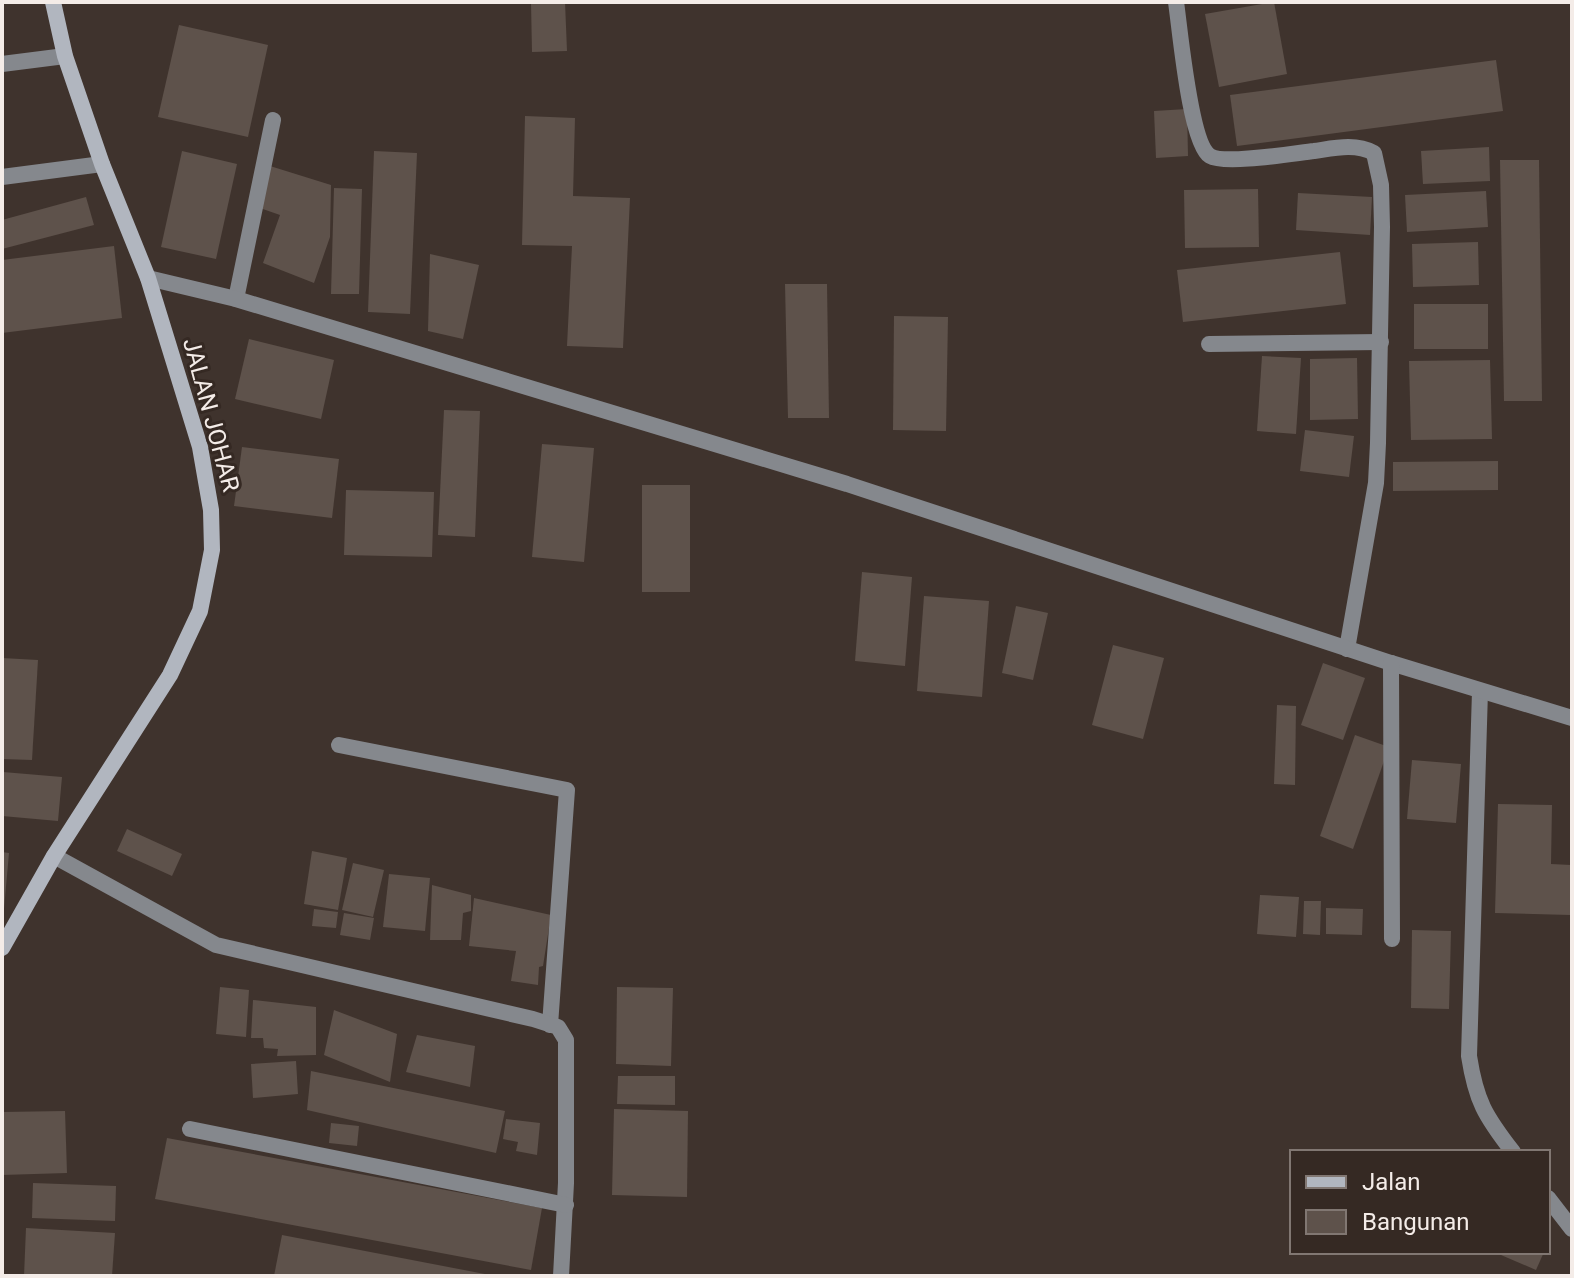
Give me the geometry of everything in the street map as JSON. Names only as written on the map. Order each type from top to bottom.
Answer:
[{"type":"street","name":"JALAN JOHAR","points":[[3,944],[54,856],[170,675],[200,611],[212,550],[211,510],[200,447],[148,278],[102,164],[65,56],[53,2]]},
{"type":"street","points":[[1176,2],[1194,121],[1200,143],[1209,156],[1243,159],[1350,146],[1374,153],[1381,185],[1381,342],[1376,483],[1347,649]]},
{"type":"street","points":[[2,64],[65,56]]},
{"type":"street","points":[[236,299],[273,120]]},
{"type":"street","points":[[2,177],[102,164]]},
{"type":"street","points":[[148,278],[236,299],[832,479],[1347,649],[1572,718]]},
{"type":"street","points":[[1209,344],[1381,342]]},
{"type":"street","points":[[1391,663],[1392,939]]},
{"type":"street","points":[[1480,691],[1469,1056],[1474,1089],[1486,1118],[1511,1150]]},
{"type":"street","points":[[339,745],[567,790],[550,1025]]},
{"type":"street","points":[[54,856],[216,945],[558,1027],[566,1040],[566,1205],[561,1276]]},
{"type":"street","points":[[190,1129],[566,1205]]},
{"type":"street","points":[[1550,1201],[1572,1229]]},
{"type":"building","points":[[565,2],[567,51],[532,52],[531,3]]},
{"type":"building","points":[[1274,2],[1287,74],[1219,87],[1205,14]]},
{"type":"building","points":[[179,25],[268,45],[248,137],[158,117]]},
{"type":"building","points":[[1496,60],[1503,111],[1237,146],[1230,95]]},
{"type":"building","points":[[1187,109],[1188,156],[1156,158],[1154,111]]},
{"type":"building","points":[[525,116],[575,118],[573,196],[630,198],[623,348],[567,346],[572,246],[522,245]]},
{"type":"building","points":[[1489,147],[1490,181],[1423,184],[1421,151]]},
{"type":"building","points":[[182,151],[237,164],[216,259],[161,247]]},
{"type":"building","points":[[374,151],[417,153],[410,314],[368,312]]},
{"type":"building","points":[[1500,160],[1539,160],[1542,401],[1504,401]]},
{"type":"building","points":[[270,166],[331,185],[330,237],[314,283],[263,263],[280,215],[257,207]]},
{"type":"building","points":[[334,188],[362,189],[359,294],[331,294]]},
{"type":"building","points":[[1258,189],[1259,247],[1185,248],[1184,190]]},
{"type":"building","points":[[1486,191],[1488,227],[1407,232],[1405,195]]},
{"type":"building","points":[[1298,193],[1372,197],[1370,235],[1296,230]]},
{"type":"building","points":[[86,197],[94,225],[2,249],[2,220]]},
{"type":"building","points":[[1478,242],[1479,285],[1413,287],[1412,244]]},
{"type":"building","points":[[114,246],[122,318],[2,333],[2,260]]},
{"type":"building","points":[[1340,252],[1346,304],[1183,322],[1177,270]]},
{"type":"building","points":[[430,254],[479,265],[463,339],[428,331]]},
{"type":"building","points":[[785,284],[827,284],[829,418],[788,418]]},
{"type":"building","points":[[1414,304],[1488,304],[1488,349],[1414,349]]},
{"type":"building","points":[[894,316],[948,317],[946,431],[893,430]]},
{"type":"building","points":[[249,339],[334,360],[321,419],[235,399]]},
{"type":"building","points":[[1262,356],[1301,358],[1296,434],[1257,431]]},
{"type":"building","points":[[1357,358],[1358,419],[1310,420],[1310,359]]},
{"type":"building","points":[[1490,360],[1492,439],[1411,440],[1409,361]]},
{"type":"building","points":[[444,410],[480,411],[475,537],[438,535]]},
{"type":"building","points":[[1305,430],[1354,436],[1349,477],[1300,471]]},
{"type":"building","points":[[542,444],[594,448],[584,562],[532,557]]},
{"type":"building","points":[[242,447],[339,459],[332,518],[234,506]]},
{"type":"building","points":[[1498,461],[1498,490],[1393,491],[1393,462]]},
{"type":"building","points":[[642,485],[690,485],[690,592],[642,592]]},
{"type":"building","points":[[346,490],[434,492],[432,557],[344,555]]},
{"type":"building","points":[[862,572],[912,577],[905,666],[855,661]]},
{"type":"building","points":[[924,596],[989,601],[982,697],[917,691]]},
{"type":"building","points":[[1016,606],[1048,613],[1033,680],[1002,673]]},
{"type":"building","points":[[1113,645],[1164,658],[1143,739],[1092,725]]},
{"type":"building","points":[[2,658],[38,660],[32,760],[2,759]]},
{"type":"building","points":[[1323,663],[1365,678],[1343,740],[1301,725]]},
{"type":"building","points":[[1277,705],[1296,706],[1295,785],[1274,784]]},
{"type":"building","points":[[1355,735],[1389,747],[1353,849],[1320,836]]},
{"type":"building","points":[[1412,760],[1461,764],[1456,823],[1407,819]]},
{"type":"building","points":[[3,772],[62,777],[58,821],[2,816]]},
{"type":"building","points":[[1498,804],[1552,805],[1551,864],[1571,865],[1570,915],[1495,913]]},
{"type":"building","points":[[127,829],[182,854],[172,876],[117,851]]},
{"type":"building","points":[[312,851],[347,858],[338,910],[304,904]]},
{"type":"building","points":[[2,852],[9,853],[4,909],[2,909]]},
{"type":"building","points":[[353,863],[384,870],[373,917],[342,910]]},
{"type":"building","points":[[389,874],[430,878],[425,931],[383,927]]},
{"type":"building","points":[[432,885],[471,895],[471,911],[463,913],[461,940],[430,940]]},
{"type":"building","points":[[1260,895],[1299,897],[1296,937],[1257,934]]},
{"type":"building","points":[[474,898],[551,915],[538,985],[511,981],[516,951],[469,946]]},
{"type":"building","points":[[1304,901],[1321,901],[1320,935],[1303,934]]},
{"type":"building","points":[[1326,908],[1363,909],[1362,935],[1326,934]]},
{"type":"building","points":[[314,909],[338,912],[336,928],[312,926]]},
{"type":"building","points":[[344,913],[374,918],[370,940],[340,935]]},
{"type":"building","points":[[1412,930],[1451,931],[1449,1009],[1411,1008]]},
{"type":"building","points":[[220,987],[249,990],[246,1037],[216,1034]]},
{"type":"building","points":[[617,987],[673,988],[671,1066],[616,1064]]},
{"type":"building","points":[[253,1000],[316,1007],[316,1055],[277,1056],[278,1049],[264,1048],[263,1038],[251,1038]]},
{"type":"building","points":[[334,1010],[397,1034],[390,1082],[324,1055]]},
{"type":"building","points":[[417,1035],[475,1046],[470,1087],[406,1072]]},
{"type":"building","points":[[296,1061],[298,1094],[253,1098],[251,1064]]},
{"type":"building","points":[[311,1071],[505,1111],[496,1153],[307,1110]]},
{"type":"building","points":[[618,1076],[675,1076],[675,1105],[617,1104]]},
{"type":"building","points":[[614,1109],[688,1111],[687,1197],[612,1195]]},
{"type":"building","points":[[65,1111],[67,1173],[2,1175],[2,1112]]},
{"type":"building","points":[[506,1119],[540,1123],[537,1155],[516,1151],[518,1142],[503,1139]]},
{"type":"building","points":[[331,1123],[359,1126],[357,1146],[329,1143]]},
{"type":"building","points":[[167,1138],[542,1208],[531,1270],[155,1199]]},
{"type":"building","points":[[33,1183],[116,1186],[115,1221],[32,1218]]},
{"type":"building","points":[[26,1228],[115,1233],[112,1276],[24,1276]]},
{"type":"building","points":[[282,1235],[490,1275],[490,1276],[274,1276]]},
{"type":"building","points":[[1499,1254],[1543,1254],[1536,1270]]}]
